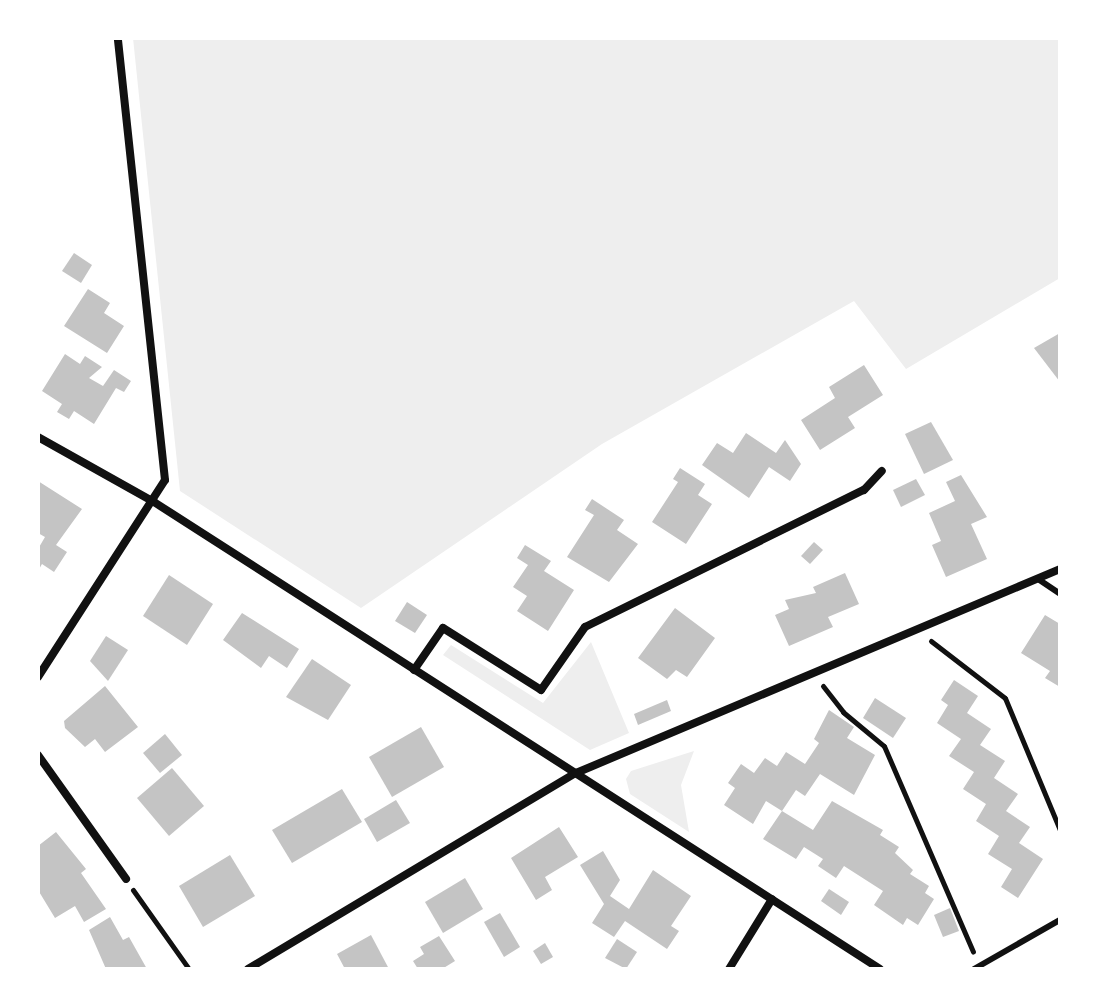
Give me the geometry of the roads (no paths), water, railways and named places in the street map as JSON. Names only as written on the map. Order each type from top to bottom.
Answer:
[{"type":"street","points":[[39,674],[154,502],[165,480],[118,38]]},
{"type":"street","points":[[38,437],[154,502],[880,969]]},
{"type":"street","points":[[414,670],[443,628],[541,690],[585,627],[864,490],[882,471]]},
{"type":"street","points":[[248,969],[576,773],[816,675],[1060,569]]},
{"type":"street","points":[[38,755],[126,879]]},
{"type":"street","points":[[729,969],[772,899]]},
{"type":"lane","points":[[1038,579],[1060,594]]},
{"type":"lane","points":[[976,968],[1060,920]]}]
